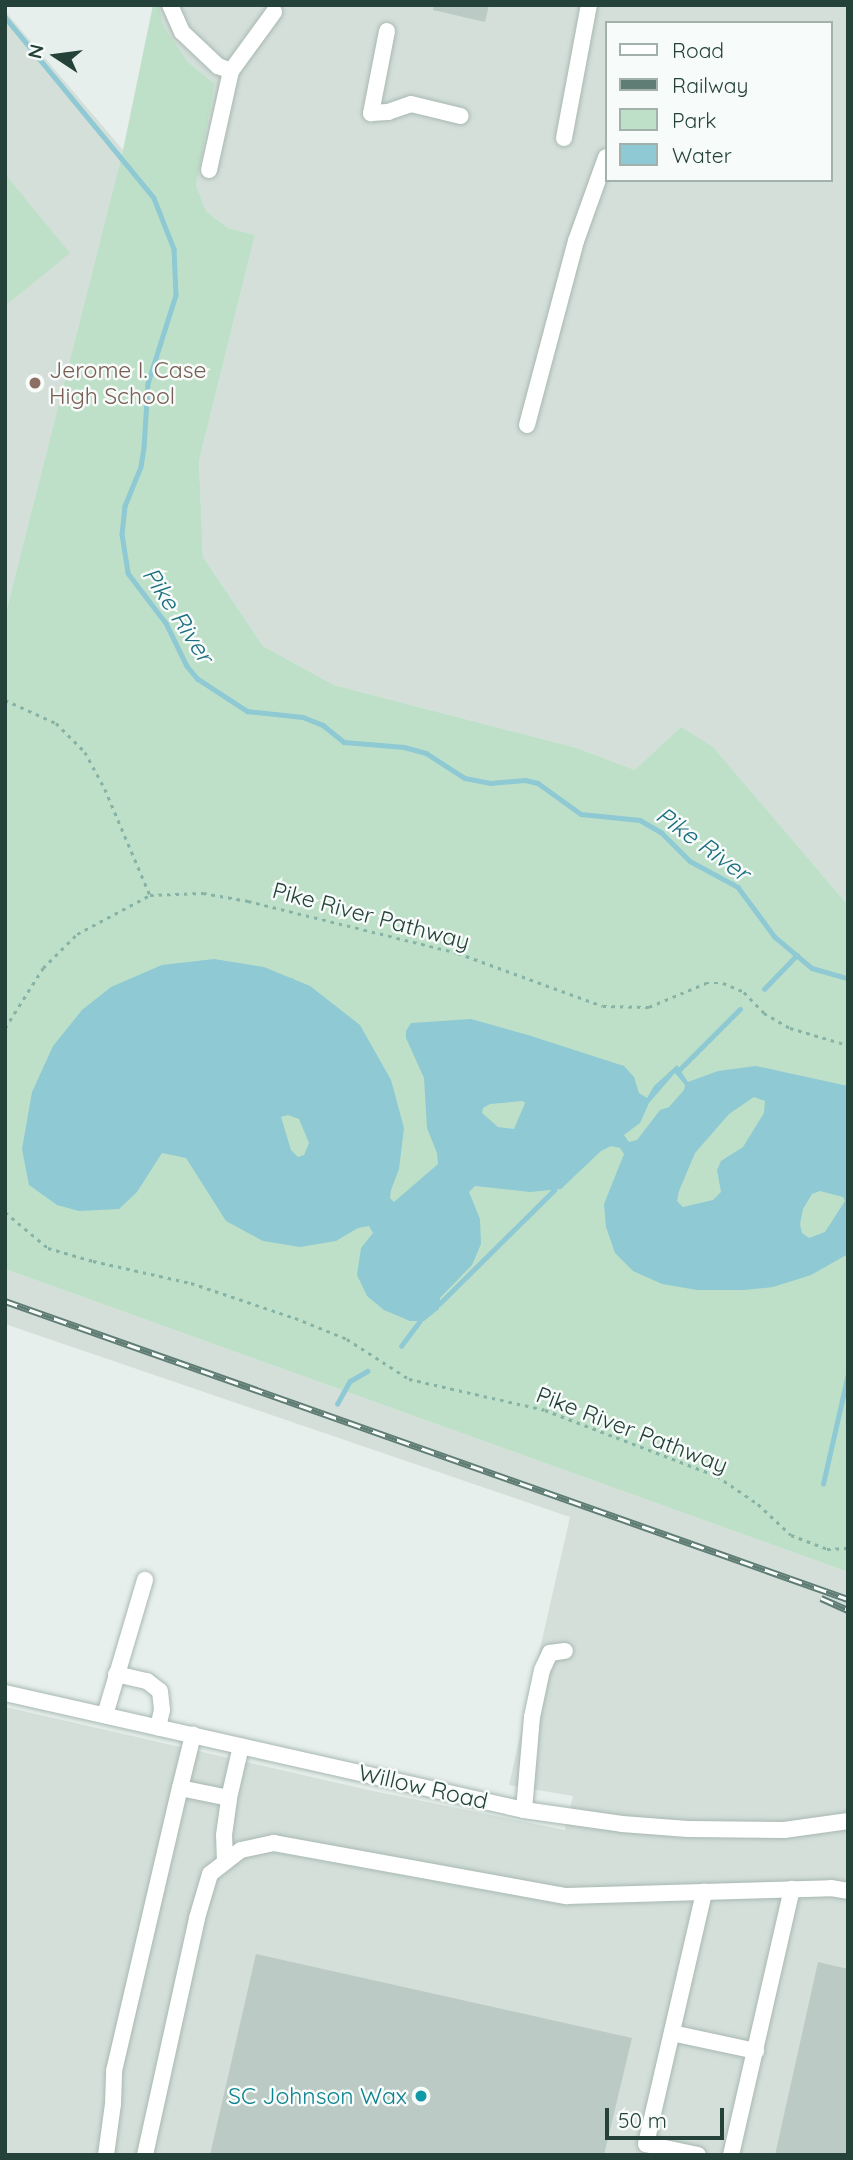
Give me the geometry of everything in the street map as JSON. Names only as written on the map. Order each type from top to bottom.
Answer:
[{"type":"street","points":[[170,5],[183,32],[218,66],[231,71]]},
{"type":"street","points":[[564,138],[589,5]]},
{"type":"street","points":[[209,170],[231,71],[274,12]]},
{"type":"street","points":[[387,31],[371,113],[388,112],[411,104],[461,116]]},
{"type":"street","points":[[527,425],[576,241],[604,163]]},
{"type":"street","points":[[105,1715],[145,1580]]},
{"type":"street","points":[[524,1810],[532,1717],[542,1670],[550,1653],[565,1651]]},
{"type":"street","points":[[116,1674],[148,1681],[160,1691],[162,1710],[158,1728]]},
{"type":"street","name":"Willow Road","points":[[5,1693],[524,1810],[622,1824],[688,1829],[784,1830],[848,1821]]},
{"type":"street","points":[[106,2155],[113,2104],[114,2071],[193,1735]]},
{"type":"street","points":[[225,1862],[224,1835],[229,1798],[241,1746]]},
{"type":"street","points":[[180,1788],[229,1798]]},
{"type":"street","points":[[145,2155],[197,1918],[210,1874],[241,1850],[274,1843],[566,1896],[792,1889],[848,1891]]},
{"type":"street","points":[[731,2155],[792,1889]]},
{"type":"street","points":[[698,2155],[646,2144],[705,1892]]},
{"type":"street","points":[[672,2033],[756,2051]]},
{"type":"path","points":[[5,700],[56,723],[85,752],[105,789],[150,895]]},
{"type":"path","name":"Pike River Pathway","points":[[5,1028],[43,968],[77,934],[150,895],[203,894],[248,901],[458,953],[603,1006],[649,1007],[706,983],[723,983],[744,992],[764,1013],[790,1028],[848,1045]]},
{"type":"path","name":"Pike River Pathway","points":[[5,1212],[48,1248],[191,1283],[295,1318],[347,1339],[409,1379],[545,1410],[717,1476],[758,1504],[791,1535],[827,1549],[848,1548]]},
{"type":"shaded area","points":[[159,5],[848,5],[848,905],[713,747],[635,770],[577,748],[334,685],[263,646],[203,557],[199,461],[255,235],[228,228],[206,211],[196,185],[215,84],[188,62],[163,25]]},
{"type":"shaded area","name":"Jerome I. Case High School","points":[[5,11],[123,150],[5,616]]},
{"type":"shaded area","points":[[5,1269],[848,1572],[848,2155],[5,2155],[5,1707],[373,1791],[565,1830],[573,1796],[509,1785],[570,1517],[5,1324]]},
{"type":"green space","points":[[153,5],[159,5],[163,25],[188,62],[215,84],[196,185],[206,211],[228,228],[255,235],[199,461],[203,557],[263,646],[334,685],[577,748],[635,770],[681,727],[713,747],[848,905],[848,1572],[5,1269],[5,616],[123,150]]},
{"type":"green space","points":[[5,174],[70,253],[5,306]]},
{"type":"water","points":[[214,959],[264,967],[310,986],[360,1025],[391,1080],[404,1128],[399,1169],[391,1190],[390,1198],[394,1202],[438,1164],[437,1153],[427,1128],[424,1078],[406,1038],[406,1031],[411,1023],[471,1019],[528,1035],[624,1066],[634,1077],[639,1093],[647,1098],[654,1086],[677,1065],[688,1082],[718,1071],[756,1066],[848,1086],[848,1254],[811,1275],[773,1287],[744,1290],[697,1290],[662,1284],[633,1271],[615,1253],[606,1227],[604,1204],[624,1154],[620,1148],[611,1146],[601,1151],[561,1189],[530,1192],[475,1186],[469,1192],[480,1219],[481,1244],[472,1265],[440,1298],[439,1309],[424,1321],[410,1321],[384,1310],[367,1296],[357,1275],[361,1248],[373,1233],[369,1226],[358,1228],[336,1241],[300,1247],[263,1241],[226,1221],[186,1158],[162,1153],[137,1192],[119,1209],[79,1211],[57,1205],[29,1185],[22,1149],[32,1092],[53,1046],[82,1010],[111,987],[162,965]],"holes":[[[675,1073],[685,1085],[684,1090],[669,1107],[660,1110],[637,1140],[629,1142],[624,1135],[640,1123],[649,1103]],[[754,1097],[765,1101],[764,1113],[743,1147],[721,1161],[717,1170],[721,1192],[713,1200],[683,1207],[677,1201],[679,1191],[695,1153],[729,1114]],[[523,1101],[525,1103],[514,1129],[498,1127],[482,1113],[483,1108],[490,1104]],[[288,1115],[299,1119],[309,1143],[304,1155],[298,1157],[291,1150],[281,1117]],[[820,1191],[843,1197],[845,1201],[825,1232],[809,1238],[802,1233],[800,1224],[803,1209],[812,1194]]]},
{"type":"building","points":[[434,5],[489,5],[485,22],[433,10]]},
{"type":"building","name":"SC Johnson Wax","points":[[256,1954],[632,2038],[604,2155],[210,2155]]},
{"type":"building","points":[[818,1962],[848,1969],[848,2155],[775,2155]]},
{"type":"waterway","name":"Pike River","points":[[5,17],[154,198],[174,249],[176,295],[148,384],[141,467],[125,506],[122,534],[128,573],[166,623],[187,666],[198,679],[247,711],[303,717],[323,725],[344,742],[404,747],[426,753],[465,778],[490,783],[525,780],[538,783],[581,814],[640,820],[661,832],[690,861],[738,887],[775,937],[812,968],[848,978]]},
{"type":"waterway","points":[[764,989],[797,955]]},
{"type":"waterway","points":[[679,1070],[740,1009]]},
{"type":"waterway","points":[[439,1304],[554,1190]]},
{"type":"waterway","points":[[401,1346],[420,1321]]},
{"type":"waterway","points":[[337,1404],[350,1381],[367,1371]]},
{"type":"waterway","points":[[823,1484],[848,1374]]},
{"type":"railway","points":[[5,1301],[848,1599]]},
{"type":"railway","points":[[821,1598],[848,1610]]},
{"type":"place","name":"Jerome I. Case High School","points":[[35,383]]},
{"type":"place","name":"SC Johnson Wax","points":[[421,2096]]}]
